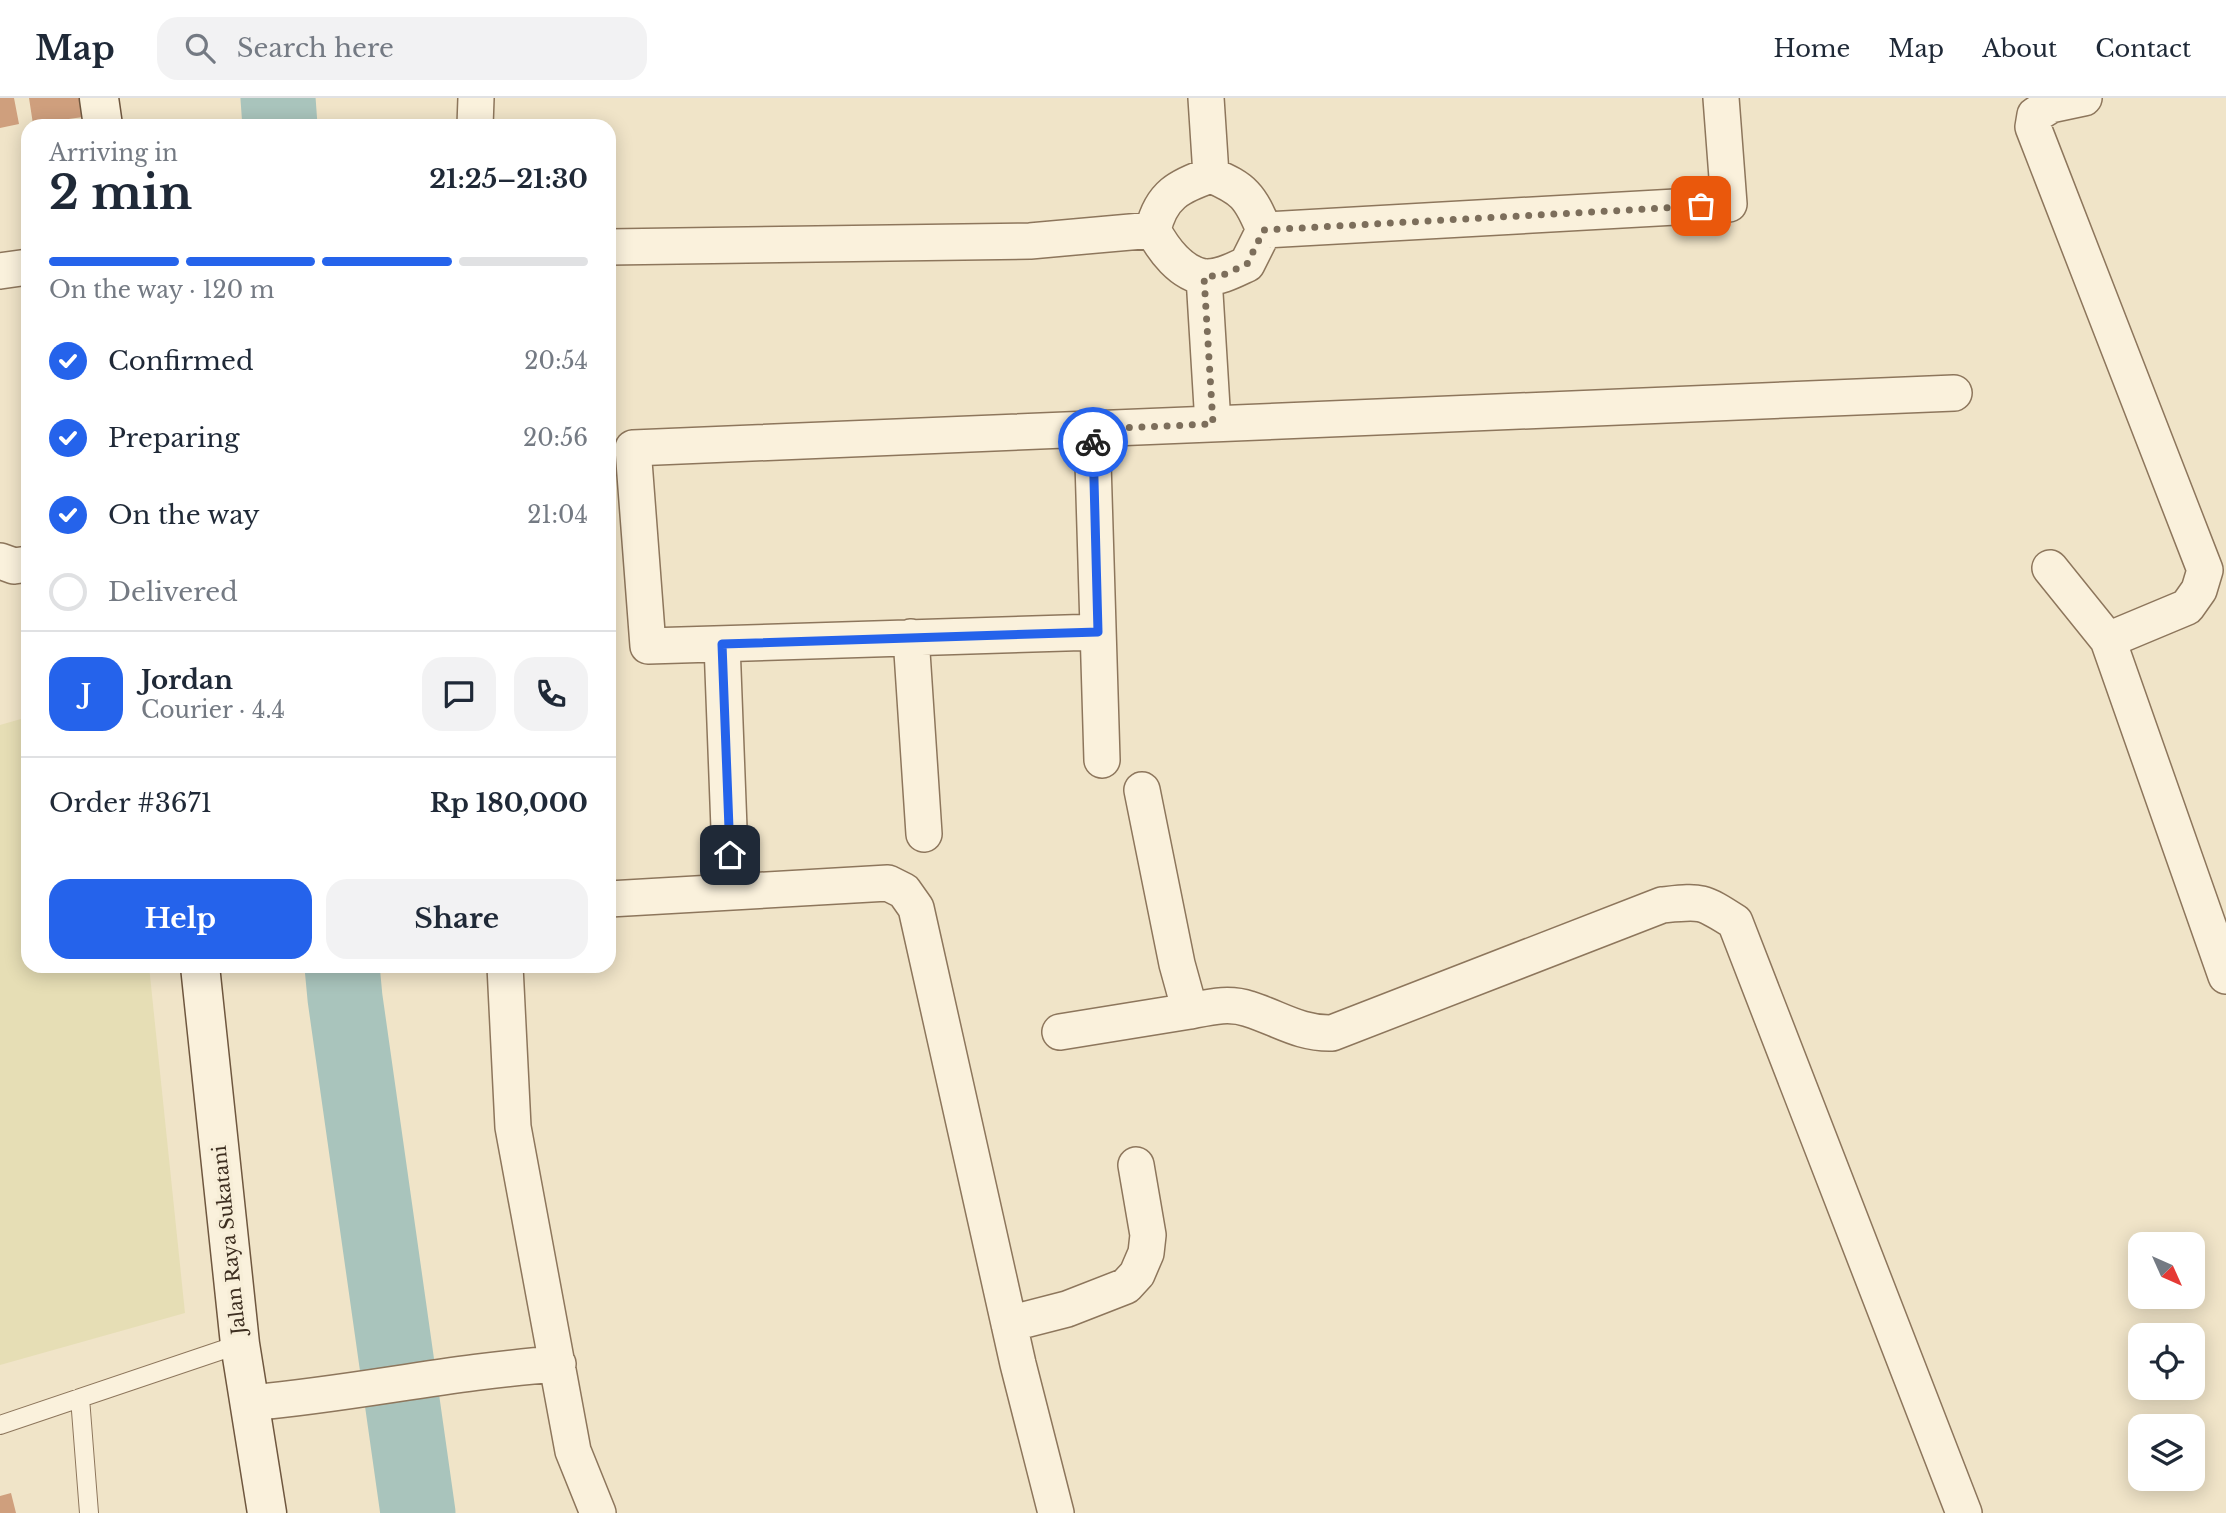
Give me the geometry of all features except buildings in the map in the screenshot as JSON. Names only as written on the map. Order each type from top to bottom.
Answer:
[{"type":"main road","points":[[99,98],[102,119]]},
{"type":"main road","name":"Jalan Raya Sukatani","points":[[201,973],[240,1344],[267,1513]]},
{"type":"street","points":[[475,119],[476,98]]},
{"type":"street","points":[[1206,98],[1211,175]]},
{"type":"street","points":[[1264,230],[1729,204],[1721,98]]},
{"type":"street","points":[[2084,98],[2051,105],[2035,115],[2033,128],[2205,570],[2199,590],[2187,607],[2108,640]]},
{"type":"street","points":[[1211,175],[1236,186],[1254,205],[1264,230],[1247,264],[1223,275],[1204,277],[1185,269],[1172,258],[1153,230],[1157,211],[1182,185],[1211,175]]},
{"type":"street","points":[[616,247],[1030,241],[1153,230]]},
{"type":"street","points":[[0,271],[21,268]]},
{"type":"street","points":[[1204,277],[1213,424]]},
{"type":"street","points":[[1098,632],[649,646],[633,448],[1954,393]]},
{"type":"street","points":[[1092,429],[1102,760]]},
{"type":"street","points":[[0,561],[14,566],[21,565]]},
{"type":"street","points":[[2050,568],[2108,640],[2226,976]]},
{"type":"street","points":[[911,638],[925,834]]},
{"type":"street","points":[[722,644],[730,855]]},
{"type":"street","points":[[1142,790],[1177,964],[1190,1011]]},
{"type":"street","points":[[616,899],[888,883],[904,891],[916,908],[1009,1324],[1056,1513]]},
{"type":"street","points":[[1060,1032],[1223,1004],[1247,1008],[1296,1029],[1332,1033],[1662,905],[1696,901],[1709,905],[1735,922],[1964,1513]]},
{"type":"street","points":[[505,973],[513,1127],[573,1451],[598,1513]]},
{"type":"street","points":[[1009,1324],[1067,1309],[1126,1286],[1136,1274],[1146,1253],[1148,1235],[1136,1165]]},
{"type":"street","points":[[250,1403],[319,1397],[477,1372],[558,1364]]},
{"type":"lane","points":[[0,1425],[240,1344]]},
{"type":"lane","points":[[80,1398],[89,1513]]},
{"type":"shaded area","points":[[21,719],[21,973],[150,973],[185,1313],[0,1365],[0,725]]},
{"type":"waterway","points":[[278,98],[280,119]]},
{"type":"waterway","points":[[343,973],[418,1513]]},
{"type":"way so far","points":[[1093,442],[1092,429],[1213,424],[1204,277],[1223,275],[1247,264],[1264,230],[1701,206]]},
{"type":"route","points":[[730,855],[722,644],[1098,632],[1093,442]]}]
